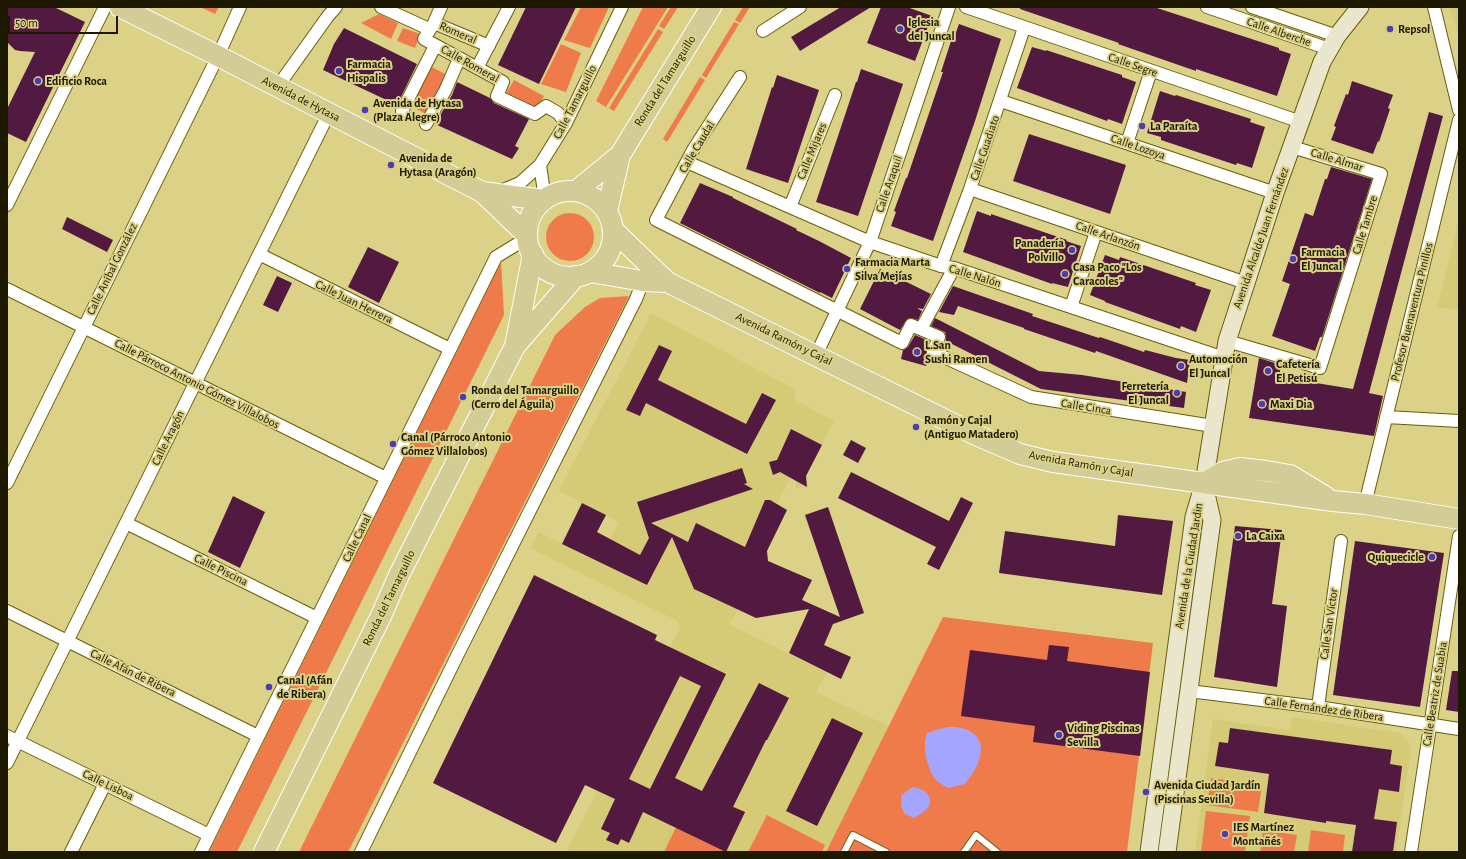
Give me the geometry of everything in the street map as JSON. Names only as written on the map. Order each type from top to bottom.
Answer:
[{"type":"main road","name":"Avenida de Hytasa","points":[[120,7],[488,193]]},
{"type":"main road","name":"Ronda del Tamarguillo","points":[[607,211],[620,155],[711,7]]},
{"type":"main road","name":"Avenida Alcalde Juan Fernández","points":[[1204,483],[1227,341],[1275,193],[1322,62],[1333,42],[1360,7]]},
{"type":"main road","name":"Ronda del Tamarguillo","points":[[576,191],[620,155]]},
{"type":"main road","points":[[529,242],[531,216],[544,200],[554,194],[565,191],[576,191],[589,195],[599,202],[607,211],[613,230],[611,247],[603,262],[583,274]]},
{"type":"main road","points":[[488,193],[544,200]]},
{"type":"main road","points":[[488,193],[529,242],[543,267],[559,275],[583,274],[643,281],[667,282]]},
{"type":"main road","points":[[613,230],[667,282]]},
{"type":"main road","name":"Ronda del Tamarguillo","points":[[515,346],[529,242]]},
{"type":"main road","name":"Ronda del Tamarguillo","points":[[264,852],[399,575],[515,346],[583,274]]},
{"type":"main road","name":"Avenida Ramón y Cajal","points":[[667,282],[976,435],[1020,454],[1053,462],[1333,501],[1365,504],[1459,519]]},
{"type":"main road","name":"Avenida de la Ciudad Jardin","points":[[1167,852],[1212,520],[1204,483]]},
{"type":"main road","name":"Avenida de la Ciudad Jardin","points":[[1149,852],[1194,522],[1204,483]]},
{"type":"street","points":[[7,205],[105,7]]},
{"type":"street","name":"Calle Aníbal González","points":[[7,482],[218,56],[240,7]]},
{"type":"street","points":[[278,86],[336,7]]},
{"type":"street","name":"Romeral","points":[[382,7],[489,46]]},
{"type":"street","points":[[432,26],[441,7]]},
{"type":"street","points":[[477,68],[509,7]]},
{"type":"street","name":"Calle Tamarguillo","points":[[488,193],[520,183],[540,165],[566,123],[622,7]]},
{"type":"street","points":[[763,31],[800,7]]},
{"type":"street","name":"Calle Araquil","points":[[816,355],[870,242],[949,7]]},
{"type":"street","name":"Calle Segre","points":[[966,7],[1301,122]]},
{"type":"street","name":"Calle Alberche","points":[[1207,7],[1333,42]]},
{"type":"street","name":"Calle Alberche","points":[[1252,7],[1333,42]]},
{"type":"street","points":[[1434,7],[1459,110]]},
{"type":"street","name":"Calle Romeral","points":[[432,26],[424,39],[503,82],[497,96],[534,114],[546,106],[558,113],[566,123]]},
{"type":"street","name":"Calle Guadiato","points":[[941,266],[1001,101],[1024,28]]},
{"type":"street","points":[[402,111],[435,46]]},
{"type":"street","points":[[426,124],[445,91],[459,59]]},
{"type":"street","points":[[1127,143],[1151,71]]},
{"type":"street","name":"Calle Caudal","points":[[740,77],[694,150],[656,220],[837,311]]},
{"type":"street","name":"Calle Mijares","points":[[790,207],[835,95]]},
{"type":"street","name":"Calle Lozoya","points":[[1001,101],[1275,193]]},
{"type":"street","name":"Calle Aragón","points":[[7,763],[12,738],[68,641],[329,113]]},
{"type":"street","name":"Profesor Buenaventura Pinillos","points":[[1365,504],[1459,120]]},
{"type":"street","name":"Calle Almar","points":[[1292,146],[1382,174]]},
{"type":"street","name":"Calle Nalón","points":[[687,162],[870,242],[941,266],[954,268],[1224,358]]},
{"type":"street","points":[[540,165],[544,200]]},
{"type":"street","name":"Calle Tambre","points":[[1227,341],[1320,368],[1382,174]]},
{"type":"street","name":"Calle Arlanzón","points":[[970,189],[1246,283]]},
{"type":"street","points":[[1071,307],[1096,232]]},
{"type":"street","name":"Calle Canal","points":[[201,852],[496,257],[529,242]]},
{"type":"street","name":"Calle Juan Herrera","points":[[259,254],[450,349]]},
{"type":"street","points":[[837,311],[902,343],[911,325],[920,329],[954,268]]},
{"type":"street","points":[[361,852],[458,654],[636,299],[643,281]]},
{"type":"street","name":"Calle Párroco Antonio Gómez Villalobos","points":[[7,289],[386,478]]},
{"type":"street","name":"Calle Cinca","points":[[920,329],[939,337],[933,352],[1031,397],[1213,426]]},
{"type":"street","points":[[1386,417],[1459,421]]},
{"type":"street","name":"Calle Piscina","points":[[126,523],[317,618]]},
{"type":"street","name":"Calle Beatriz de Suabia","points":[[1411,852],[1459,536]]},
{"type":"street","name":"Calle San Víctor","points":[[1318,707],[1341,541]]},
{"type":"street","name":"Calle Afán de Ribera","points":[[7,611],[258,736]]},
{"type":"street","name":"Calle Fernández de Ribera","points":[[1189,691],[1318,707],[1459,729]]},
{"type":"street","name":"Calle Lisboa","points":[[12,738],[210,835]]},
{"type":"street","points":[[71,852],[104,784]]},
{"type":"lane","points":[[844,852],[853,835],[886,852]]},
{"type":"lane","points":[[964,852],[976,835],[997,852]]},
{"type":"shaded area","points":[[200,7],[219,7],[215,14]]},
{"type":"shaded area","points":[[581,7],[609,7],[590,48],[564,40]]},
{"type":"shaded area","points":[[643,7],[668,7],[606,107],[596,101]]},
{"type":"shaded area","points":[[671,7],[678,7],[664,29],[659,26]]},
{"type":"shaded area","points":[[743,7],[750,7],[740,23],[735,20]]},
{"type":"shaded area","points":[[1449,7],[1459,7],[1459,38]]},
{"type":"shaded area","points":[[379,14],[398,23],[391,39],[361,23]]},
{"type":"shaded area","points":[[734,22],[739,24],[706,78],[702,75]]},
{"type":"shaded area","points":[[403,28],[420,34],[415,48],[397,41]]},
{"type":"shaded area","points":[[658,29],[663,32],[614,111],[609,108]]},
{"type":"shaded area","points":[[561,44],[581,53],[566,92],[541,84]]},
{"type":"shaded area","points":[[426,64],[449,76],[428,115],[407,104]]},
{"type":"shaded area","points":[[700,77],[705,80],[667,142],[663,139]]},
{"type":"shaded area","points":[[514,80],[544,96],[536,111],[504,97]]},
{"type":"shaded area","points":[[565,213],[575,213],[584,217],[590,223],[593,228],[593,246],[584,257],[575,261],[565,261],[556,257],[550,251],[546,242],[546,232],[550,223],[556,217]]},
{"type":"shaded area","points":[[1459,218],[1459,309],[1437,308]]},
{"type":"shaded area","points":[[501,262],[504,315],[237,852],[209,852]]},
{"type":"shaded area","points":[[629,296],[348,852],[299,852],[555,335],[585,307],[600,298]]},
{"type":"shaded area","points":[[651,313],[793,388],[796,400],[834,421],[806,476],[807,486],[796,488],[795,480],[790,478],[777,503],[787,510],[767,551],[768,561],[763,582],[752,586],[729,624],[827,672],[816,692],[889,726],[826,852],[566,852],[680,628],[678,621],[530,548],[539,532],[598,561],[619,522],[559,491]]},
{"type":"shaded area","name":"Viding Piscinas Sevilla","points":[[943,617],[1153,643],[1127,852],[826,852]],"holes":[[[913,787],[905,814],[901,805],[901,796]]]},
{"type":"shaded area","points":[[1292,717],[1400,733],[1408,739],[1411,751],[1396,852],[1195,852],[1213,719],[1290,730]]},
{"type":"shaded area","points":[[1211,778],[1262,785],[1258,812],[1207,805]]},
{"type":"shaded area","points":[[695,788],[745,812],[726,852],[664,852]]},
{"type":"shaded area","name":"IES Martínez Montañés","points":[[1206,811],[1250,816],[1245,852],[1201,852]]},
{"type":"shaded area","points":[[767,815],[825,845],[822,852],[748,852]]},
{"type":"shaded area","points":[[1263,830],[1297,835],[1294,852],[1260,852]]},
{"type":"shaded area","points":[[1311,830],[1345,835],[1343,852],[1308,852]]},
{"type":"water","points":[[948,727],[963,728],[974,734],[978,739],[981,752],[977,766],[965,784],[948,788],[936,780],[932,774],[926,757],[925,744],[927,733]]},
{"type":"water","points":[[913,787],[920,789],[929,795],[930,799],[929,806],[926,810],[914,818],[905,814],[901,805],[901,796]]},
{"type":"building","name":"Edificio Roca","points":[[7,7],[54,7],[85,22],[26,142],[7,133],[7,109],[35,52],[15,50],[7,42]]},
{"type":"building","points":[[526,7],[576,7],[539,84],[498,65]]},
{"type":"building","points":[[841,7],[871,7],[800,51],[791,37]]},
{"type":"building","name":"Iglesia del Juncal","points":[[881,7],[907,7],[932,16],[915,61],[867,43]]},
{"type":"building","points":[[1020,7],[1154,7],[1279,48],[1279,50],[1291,54],[1277,96],[1196,69],[1196,71],[1118,44],[1119,43],[1020,9]]},
{"type":"building","points":[[959,24],[1001,39],[975,121],[933,241],[891,226],[896,212],[894,211],[907,178],[943,72],[941,72],[952,38],[954,38]]},
{"type":"building","points":[[344,28],[417,64],[397,105],[323,70],[334,44]]},
{"type":"building","points":[[1032,47],[1046,50],[1122,75],[1122,77],[1136,82],[1122,124],[1108,119],[1107,121],[1017,88]]},
{"type":"building","points":[[861,69],[903,84],[858,216],[816,202]]},
{"type":"building","points":[[777,75],[819,90],[788,183],[746,169]]},
{"type":"building","points":[[1352,81],[1393,95],[1379,142],[1378,141],[1373,154],[1331,140],[1336,127],[1334,126],[1346,94],[1348,95]]},
{"type":"building","points":[[457,82],[490,98],[494,103],[529,119],[515,146],[519,148],[512,159],[435,124],[452,95]]},
{"type":"building","points":[[1160,91],[1251,119],[1250,122],[1265,127],[1252,168],[1237,163],[1236,165],[1161,140],[1161,137],[1147,133]]},
{"type":"building","points":[[1429,112],[1443,116],[1369,393],[1383,396],[1374,436],[1249,418],[1259,358],[1281,365],[1279,377],[1353,389]]},
{"type":"building","points":[[1029,134],[1126,165],[1110,214],[1013,181]]},
{"type":"building","points":[[1331,167],[1372,179],[1322,337],[1320,337],[1315,351],[1272,336],[1290,284],[1282,281],[1305,213],[1313,216],[1325,179],[1327,179]]},
{"type":"building","points":[[700,183],[733,197],[851,258],[832,298],[680,223]]},
{"type":"building","points":[[977,211],[991,216],[991,214],[1081,246],[1068,287],[1052,284],[963,252]]},
{"type":"building","points":[[67,217],[113,240],[107,252],[62,229]]},
{"type":"building","points":[[368,247],[399,262],[379,303],[348,287]]},
{"type":"building","points":[[1105,255],[1119,260],[1120,257],[1196,283],[1195,285],[1211,290],[1196,332],[1181,326],[1180,329],[1105,302],[1090,295]]},
{"type":"building","points":[[880,269],[931,294],[923,309],[917,308],[922,311],[918,320],[911,318],[907,319],[900,330],[860,309]]},
{"type":"building","points":[[277,276],[292,283],[278,312],[263,305]]},
{"type":"building","points":[[953,286],[1033,314],[1032,316],[1099,338],[1100,337],[1144,352],[1145,350],[1190,360],[1187,383],[1096,351],[1095,353],[958,306],[954,315],[939,312]]},
{"type":"building","points":[[935,318],[1039,371],[1082,375],[1186,392],[1184,408],[1041,389],[946,341],[945,332],[931,326]]},
{"type":"building","name":"L.San Sushi Ramen","points":[[915,335],[929,341],[926,353],[929,358],[926,366],[901,359],[903,350],[908,347]]},
{"type":"building","points":[[659,345],[672,351],[658,380],[746,424],[762,393],[776,400],[747,454],[646,403],[640,416],[626,410]]},
{"type":"building","points":[[791,429],[822,445],[806,476],[807,487],[780,472],[773,475],[769,462],[777,460]]},
{"type":"building","points":[[851,440],[866,448],[858,463],[843,455]]},
{"type":"building","points":[[742,468],[747,483],[744,484],[753,489],[651,523],[688,542],[696,523],[745,547],[765,500],[770,500],[787,510],[767,551],[768,561],[812,580],[802,600],[840,617],[805,515],[828,507],[864,613],[833,624],[824,645],[851,657],[841,679],[789,653],[809,609],[756,618],[694,589],[672,537],[647,585],[562,544],[582,503],[606,515],[597,532],[640,555],[649,538],[637,502]]},
{"type":"building","points":[[851,472],[949,521],[961,497],[973,503],[939,570],[927,564],[936,547],[838,498]]},
{"type":"building","points":[[233,496],[265,512],[240,568],[208,552]]},
{"type":"building","points":[[1118,515],[1173,521],[1162,595],[999,573],[1005,531],[1115,546]]},
{"type":"building","points":[[1235,526],[1282,530],[1272,604],[1287,606],[1277,687],[1214,677]]},
{"type":"building","points":[[1355,541],[1444,553],[1420,707],[1333,695]]},
{"type":"building","points":[[534,575],[657,635],[655,640],[726,674],[675,778],[702,791],[759,683],[789,698],[766,740],[733,807],[745,812],[726,852],[643,812],[629,843],[621,839],[618,845],[606,840],[610,833],[601,829],[615,799],[585,785],[556,843],[433,783]],"holes":[[[680,676],[701,686],[650,789],[629,779]]]},
{"type":"building","points":[[1049,645],[1069,647],[1067,661],[1150,672],[1140,756],[1033,742],[1035,726],[961,716],[970,650],[1047,660]]},
{"type":"building","points":[[1452,671],[1459,671],[1459,712],[1446,710]]},
{"type":"building","points":[[832,718],[863,733],[817,826],[786,811]]},
{"type":"building","points":[[1230,728],[1392,750],[1390,764],[1402,766],[1399,792],[1379,789],[1374,819],[1397,822],[1393,852],[1352,852],[1356,825],[1326,821],[1326,823],[1264,813],[1269,774],[1215,766],[1219,742],[1228,743]]},
{"type":"place","name":"Iglesia del Juncal","points":[[900,29]]},
{"type":"place","name":"Repsol","points":[[1390,29]]},
{"type":"place","name":"Farmacia Hispalis","points":[[339,71]]},
{"type":"place","name":"Edificio Roca","points":[[38,81]]},
{"type":"place","name":"Avenida de Hytasa (Plaza Alegre)","points":[[365,110]]},
{"type":"place","name":"La Paraíta","points":[[1142,126]]},
{"type":"place","name":"Avenida de Hytasa (Aragón)","points":[[391,165]]},
{"type":"place","name":"Panadería Polvillo","points":[[1072,250]]},
{"type":"place","name":"Farmacia El Juncal","points":[[1293,259]]},
{"type":"place","name":"Farmacia Marta Silva Mejías","points":[[847,269]]},
{"type":"place","name":"Casa Paco \"Los Caracoles\"","points":[[1065,274]]},
{"type":"place","name":"L.San Sushi Ramen","points":[[917,352]]},
{"type":"place","name":"Automoción El Juncal","points":[[1181,366]]},
{"type":"place","name":"Cafetería El Petisú","points":[[1268,371]]},
{"type":"place","name":"Ferretería El Juncal","points":[[1177,393]]},
{"type":"place","name":"Ronda del Tamarguillo (Cerro del Águila)","points":[[463,397]]},
{"type":"place","name":"Maxi Dia","points":[[1262,404]]},
{"type":"place","name":"Ramón y Cajal (Antiguo Matadero)","points":[[916,427]]},
{"type":"place","name":"Canal (Párroco Antonio Gómez Villalobos)","points":[[393,444]]},
{"type":"place","name":"La Caixa","points":[[1238,536]]},
{"type":"place","name":"Quiquecicle","points":[[1432,557]]},
{"type":"place","name":"Canal (Afán de Ribera)","points":[[269,687]]},
{"type":"place","name":"Viding Piscinas Sevilla","points":[[1059,735]]},
{"type":"place","name":"Avenida Ciudad Jardín (Piscinas Sevilla)","points":[[1146,792]]},
{"type":"place","name":"IES Martínez Montañés","points":[[1225,834]]}]
